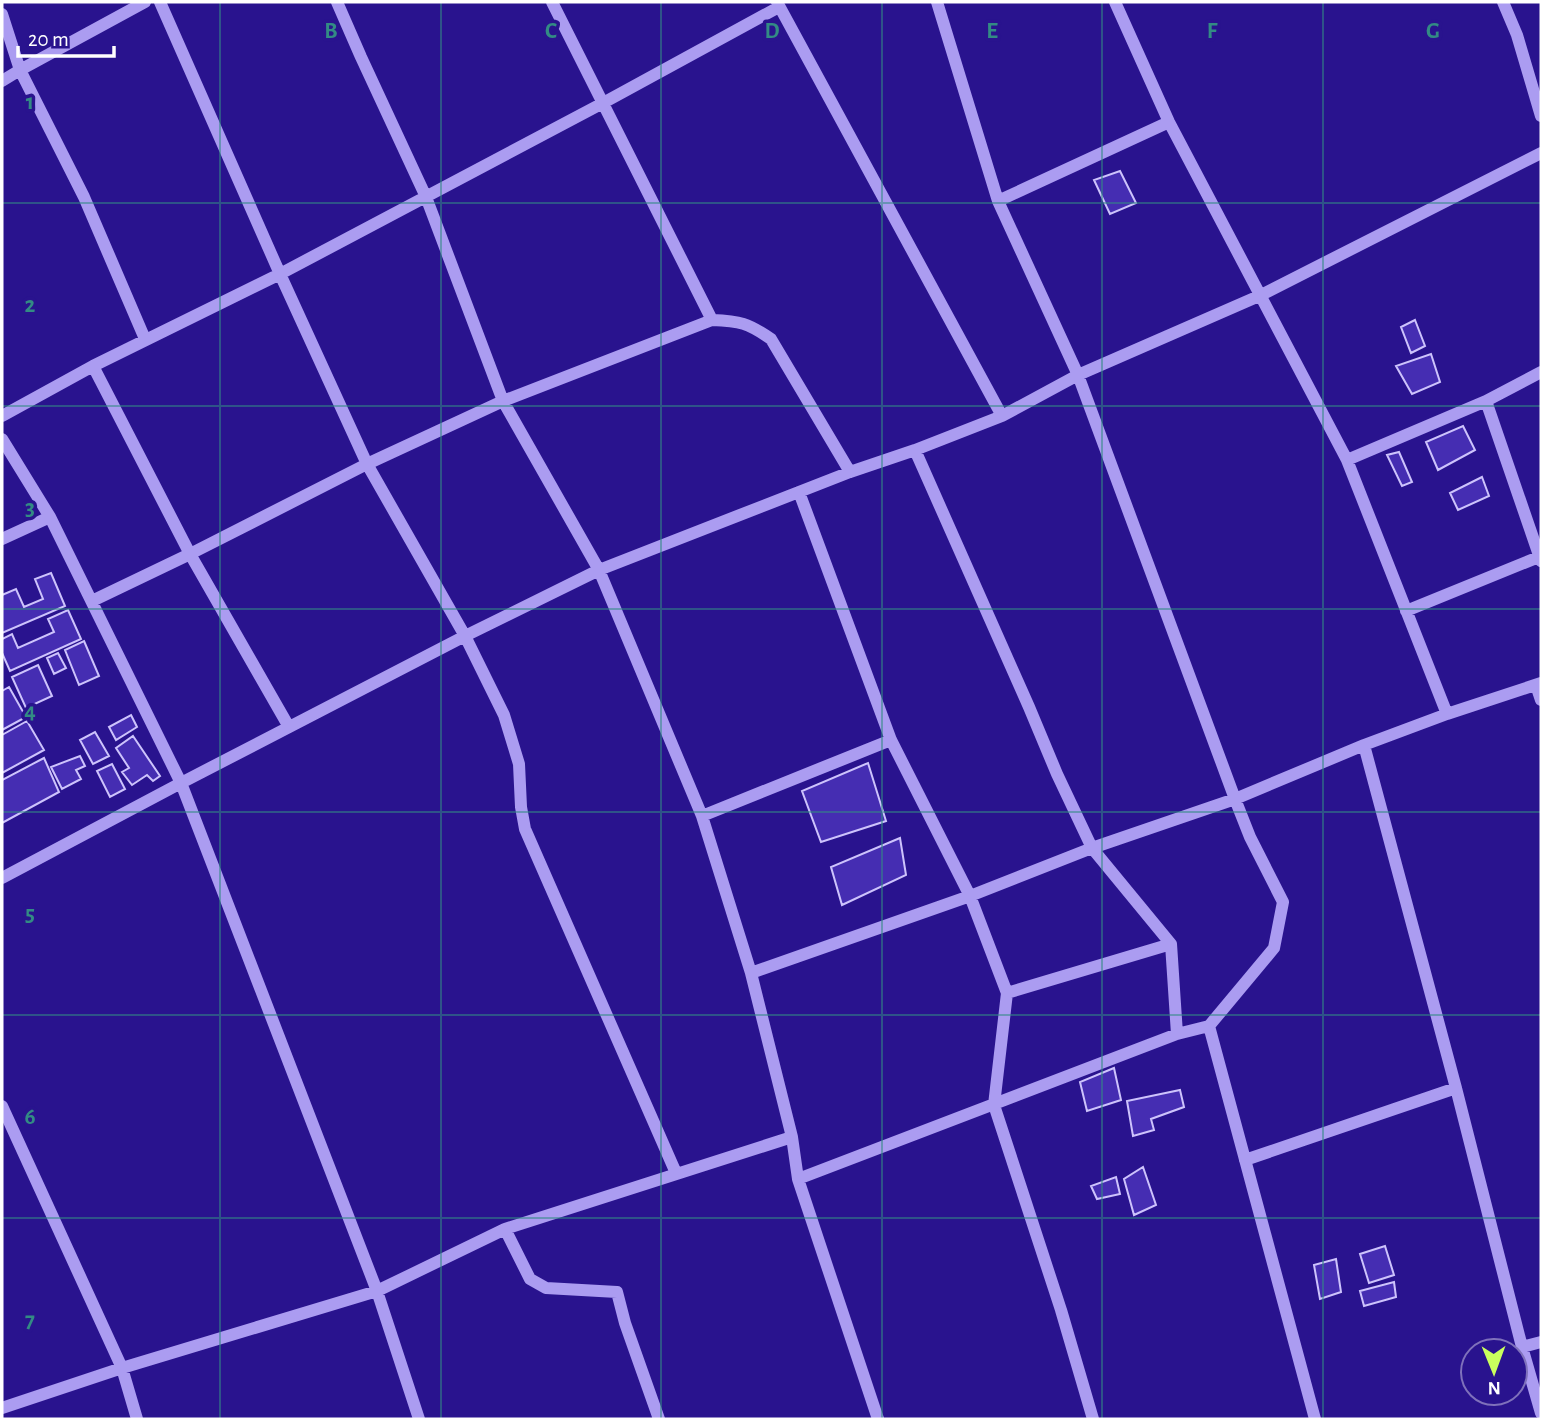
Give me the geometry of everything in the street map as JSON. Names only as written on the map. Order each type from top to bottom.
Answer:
[{"type":"street","points":[[2,81],[145,2]]},
{"type":"street","points":[[160,2],[367,464],[465,636],[504,715],[519,764],[525,829],[676,1173]]},
{"type":"street","points":[[337,2],[426,197],[503,401],[599,570],[702,816],[751,973],[793,1137],[799,1180],[878,1419]]},
{"type":"street","points":[[552,2],[712,320]]},
{"type":"street","points":[[799,1180],[1177,1034],[1209,1026],[1274,948],[1283,902],[1250,837],[1235,799],[1078,375],[998,201],[937,2]]},
{"type":"street","points":[[1115,2],[1170,122],[1347,460],[1447,714]]},
{"type":"street","points":[[1503,2],[1517,35],[1541,116]]},
{"type":"street","points":[[2,416],[145,339],[280,274],[426,197],[603,103],[778,4],[1002,416]]},
{"type":"street","points":[[2,14],[20,70],[83,197],[145,339]]},
{"type":"street","points":[[998,201],[1170,122]]},
{"type":"street","points":[[2,878],[465,636],[599,570],[1002,416],[1078,375],[1259,296],[1541,153]]},
{"type":"street","points":[[92,601],[367,464],[503,401],[712,320],[739,321],[771,339],[850,472]]},
{"type":"street","points":[[93,366],[190,554],[289,727]]},
{"type":"street","points":[[1347,460],[1486,401],[1541,372]]},
{"type":"street","points":[[1406,611],[1541,558],[1486,401]]},
{"type":"street","points":[[2,439],[50,517],[181,783],[377,1291],[419,1419]]},
{"type":"street","points":[[915,450],[1092,848],[1171,944],[1177,1034]]},
{"type":"street","points":[[799,492],[891,740],[970,896],[1007,993],[994,1105],[1061,1310],[1093,1419]]},
{"type":"street","points":[[2,539],[50,517]]},
{"type":"street","points":[[751,973],[970,896],[1092,848],[1235,799],[1363,745],[1447,714],[1539,684],[1541,700]]},
{"type":"street","points":[[702,816],[891,740]]},
{"type":"street","points":[[1363,745],[1456,1088],[1519,1337]]},
{"type":"street","points":[[1007,993],[1171,944]]},
{"type":"street","points":[[1209,1026],[1315,1419]]},
{"type":"street","points":[[1245,1160],[1456,1088]]},
{"type":"street","points":[[2,1107],[122,1368],[137,1419]]},
{"type":"street","points":[[2,1408],[122,1368],[377,1291],[505,1229],[793,1137]]},
{"type":"street","points":[[505,1229],[530,1279],[546,1288],[617,1292],[625,1323],[659,1419]]},
{"type":"street","points":[[1529,1371],[1541,1413]]},
{"type":"building","points":[[1120,171],[1136,203],[1110,214],[1094,180]]},
{"type":"building","points":[[1415,320],[1425,346],[1411,353],[1401,327]]},
{"type":"building","points":[[1431,354],[1440,382],[1412,394],[1396,366]]},
{"type":"building","points":[[1463,426],[1475,450],[1438,470],[1426,442]]},
{"type":"building","points":[[1399,452],[1412,482],[1402,486],[1387,455]]},
{"type":"building","points":[[1482,477],[1489,496],[1458,510],[1450,493]]},
{"type":"building","points":[[51,573],[65,606],[2,633],[2,595],[16,589],[24,607],[43,599],[35,579]]},
{"type":"building","points":[[68,610],[81,639],[10,671],[2,653],[2,639],[12,634],[18,648],[54,632],[48,619]]},
{"type":"building","points":[[84,641],[99,676],[79,685],[65,650]]},
{"type":"building","points":[[58,653],[66,668],[54,674],[47,658]]},
{"type":"building","points":[[38,665],[52,696],[26,708],[12,677]]},
{"type":"building","points":[[9,687],[26,717],[2,730],[2,691]]},
{"type":"building","points":[[131,715],[137,727],[116,740],[109,727]]},
{"type":"building","points":[[27,721],[44,750],[2,773],[2,735]]},
{"type":"building","points":[[95,732],[109,756],[93,764],[80,740]]},
{"type":"building","points":[[133,736],[160,776],[153,781],[147,775],[132,785],[122,772],[129,768],[116,748]]},
{"type":"building","points":[[80,756],[85,766],[76,770],[81,779],[62,789],[51,767]]},
{"type":"building","points":[[44,758],[59,792],[2,823],[2,780]]},
{"type":"building","points":[[868,763],[886,821],[821,842],[802,791]]},
{"type":"building","points":[[112,764],[125,789],[110,797],[97,771]]},
{"type":"building","points":[[900,838],[906,875],[842,905],[831,867]]},
{"type":"building","points":[[1114,1068],[1121,1100],[1087,1111],[1080,1082]]},
{"type":"building","points":[[1180,1090],[1184,1107],[1151,1119],[1154,1130],[1133,1136],[1127,1101]]},
{"type":"building","points":[[1143,1167],[1156,1205],[1134,1215],[1124,1179]]},
{"type":"building","points":[[1116,1177],[1120,1194],[1097,1199],[1091,1186]]},
{"type":"building","points":[[1385,1246],[1394,1275],[1369,1283],[1360,1254]]},
{"type":"building","points":[[1336,1259],[1341,1292],[1320,1299],[1314,1265]]},
{"type":"building","points":[[1394,1282],[1396,1297],[1364,1306],[1360,1291]]}]
